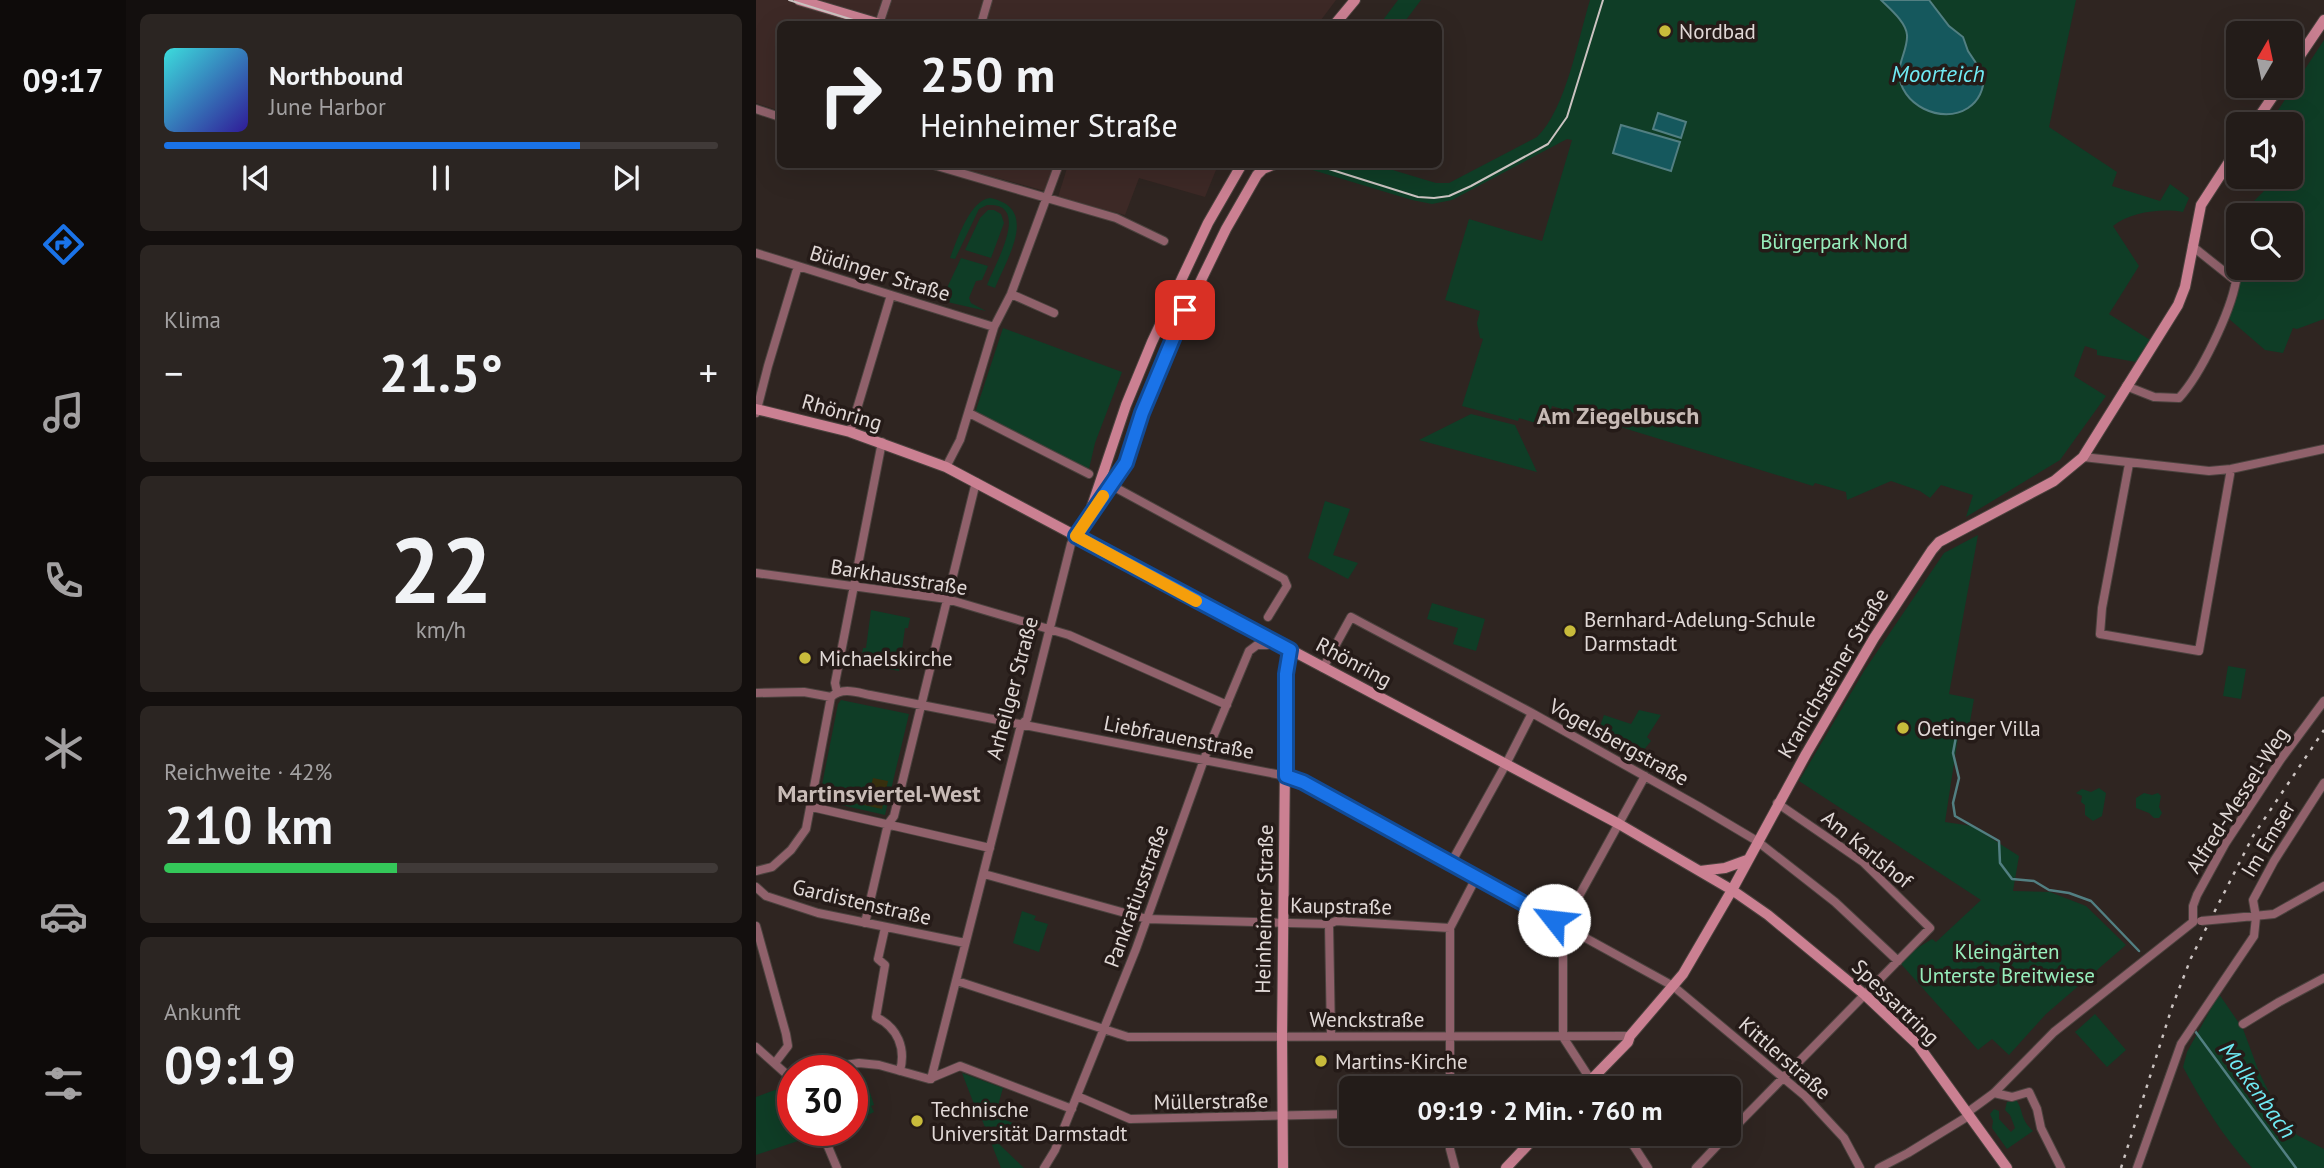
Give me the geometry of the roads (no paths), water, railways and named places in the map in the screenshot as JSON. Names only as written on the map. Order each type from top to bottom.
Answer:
[{"type":"main road","points":[[1338,21],[1355,0]]},
{"type":"main road","points":[[806,1],[869,21]]},
{"type":"main road","points":[[2303,51],[2324,20]]},
{"type":"main road","name":"Kranichsteiner Straße","points":[[1596,1076],[1683,974],[1732,890],[1777,803],[1874,638],[1939,542],[2054,481],[2083,457],[2178,305],[2185,287],[2201,205],[2226,166]]},
{"type":"main road","name":"Arheilger Straße","points":[[1076,536],[1106,483],[1126,405],[1152,342],[1208,223],[1240,168]]},
{"type":"main road","name":"Arheilger Straße","points":[[1106,483],[1126,463],[1142,413],[1185,310],[1226,229],[1252,182],[1263,169]]},
{"type":"main road","name":"Rhönring","points":[[756,410],[850,432],[946,467],[1619,824],[1732,890]]},
{"type":"main road","points":[[1214,610],[1217,619],[1278,652],[1286,668]]},
{"type":"main road","name":"Heinheimer Straße","points":[[1283,1168],[1282,1117],[1287,1036],[1283,923],[1286,668],[1290,650]]},
{"type":"main road","points":[[1700,871],[1725,868],[1748,860]]},
{"type":"main road","name":"Spessartring","points":[[1732,890],[1768,915],[1865,995],[1918,1045],[2007,1168]]},
{"type":"main road","points":[[1506,1168],[1527,1146]]},
{"type":"street","points":[[880,21],[887,0]]},
{"type":"street","points":[[982,21],[988,0]]},
{"type":"street","points":[[756,110],[777,116]]},
{"type":"street","points":[[944,168],[1116,218],[1164,241]]},
{"type":"street","points":[[946,467],[960,440],[994,327],[1011,294],[1058,168]]},
{"type":"street","points":[[2126,386],[2154,397],[2179,398],[2194,378],[2227,312],[2236,281],[2192,246]]},
{"type":"street","name":"Büdinger Straße","points":[[756,253],[994,327]]},
{"type":"street","points":[[756,410],[799,266]]},
{"type":"street","points":[[1011,294],[1055,313]]},
{"type":"street","points":[[850,432],[891,295]]},
{"type":"street","points":[[968,414],[1089,474]]},
{"type":"street","points":[[756,871],[772,867],[806,830],[881,442]]},
{"type":"street","points":[[2083,457],[2192,471],[2231,469],[2324,449]]},
{"type":"street","points":[[2129,464],[2102,608],[2100,634],[2199,651],[2231,469]]},
{"type":"street","points":[[865,923],[976,482]]},
{"type":"street","points":[[1106,483],[1284,579],[1287,586],[1268,617]]},
{"type":"street","name":"Arheilger Straße","points":[[931,1079],[1021,725],[1027,719],[1048,628],[1071,544],[1076,536]]},
{"type":"street","name":"Barkhausstraße","points":[[756,573],[947,599],[1069,635],[1227,705]]},
{"type":"street","name":"Vogelsbergstraße","points":[[1323,668],[1350,617],[1532,713],[1757,841],[1835,902],[1898,961]]},
{"type":"street","name":"Pankratiusstraße","points":[[1044,1168],[1055,1150],[1105,1029],[1204,759],[1249,651],[1257,645],[1267,645]]},
{"type":"street","points":[[756,693],[804,692],[834,695]]},
{"type":"street","name":"Liebfrauenstraße","points":[[834,695],[857,692],[1286,776],[1303,782],[1673,986]]},
{"type":"street","name":"Alfred-Messel-Weg","points":[[2197,921],[2193,906],[2225,844],[2281,759],[2324,701]]},
{"type":"street","points":[[1451,863],[1532,713]]},
{"type":"street","points":[[1585,1076],[1563,1037],[1563,925],[1645,776]]},
{"type":"street","name":"Im Emser","points":[[2137,1168],[2181,1044],[2253,936],[2256,917],[2253,900],[2257,891],[2324,783]]},
{"type":"street","name":"Am Karlshof","points":[[1777,803],[1863,862],[1930,928],[1898,961]]},
{"type":"street","points":[[812,807],[990,848]]},
{"type":"street","name":"Kaupstraße","points":[[984,874],[1147,919],[1329,924],[1336,921],[1450,928]]},
{"type":"street","points":[[1450,1076],[1450,928],[1476,878]]},
{"type":"street","points":[[1879,1168],[1908,1153],[1969,1113],[1994,1093],[2054,1032],[2197,921],[2274,914],[2324,886]]},
{"type":"street","name":"Gardistenstraße","points":[[756,888],[766,897],[818,913],[965,943]]},
{"type":"street","points":[[1329,924],[1331,1036]]},
{"type":"street","points":[[756,926],[788,1046],[775,1063],[756,1047]]},
{"type":"street","points":[[885,928],[878,959],[885,965],[876,1017],[895,1031],[902,1060],[900,1071]]},
{"type":"street","points":[[1741,1121],[1898,961]]},
{"type":"street","points":[[2243,1024],[2324,978]]},
{"type":"street","name":"Wenckstraße","points":[[957,981],[1128,1037],[1630,1037]]},
{"type":"street","name":"Kittlerstraße","points":[[1673,986],[1783,1077],[1827,1118],[1844,1138],[1860,1168]]},
{"type":"street","points":[[868,1065],[931,1079],[960,1066],[1072,1109]]},
{"type":"street","points":[[1994,1093],[2012,1097],[2029,1092],[2037,1109],[2041,1128],[2062,1168]]},
{"type":"street","name":"Müllerstraße","points":[[1077,1096],[1130,1119],[1339,1115]]},
{"type":"street","points":[[828,1146],[837,1168]]},
{"type":"street","points":[[1450,1146],[1455,1168]]},
{"type":"street","points":[[1634,1146],[1648,1168]]},
{"type":"street","points":[[1696,1168],[1717,1146]]},
{"type":"water","name":"Moorteich","points":[[1881,0],[1929,0],[1949,26],[1963,37],[1968,51],[1984,75],[1980,93],[1972,105],[1958,113],[1935,113],[1924,109],[1906,94],[1899,72],[1906,44],[1906,30]]},
{"type":"water","points":[[1658,113],[1686,122],[1681,138],[1653,129]]},
{"type":"water","points":[[1621,125],[1680,142],[1671,171],[1613,153]]},
{"type":"waterway","name":"Molkenbach","points":[[1958,726],[1953,753],[1959,778],[1953,803],[1955,816],[1999,841],[2000,863],[2012,879],[2034,881],[2049,890],[2069,893],[2091,901],[2139,951]]},
{"type":"waterway","name":"Molkenbach","points":[[2195,1031],[2296,1168]]},
{"type":"tram line","points":[[789,0],[856,21]]},
{"type":"tram line","points":[[1326,168],[1418,197],[1434,198],[1449,196],[1471,186],[1548,144],[1567,117],[1603,0]]},
{"type":"railway","points":[[2121,1168],[2172,1007],[2191,958],[2253,836],[2324,730]]},
{"type":"place","name":"Nordbad","points":[[1665,31]]},
{"type":"place","name":"Bernhard-Adelung-Schule Darmstadt","points":[[1570,631]]},
{"type":"place","name":"Michaelskirche","points":[[805,658]]},
{"type":"place","name":"Oetinger Villa","points":[[1903,728]]},
{"type":"place","name":"Martins-Kirche","points":[[1321,1061]]},
{"type":"place","name":"Technische Universität Darmstadt","points":[[917,1121]]},
{"type":"district","name":"Am Ziegelbusch","points":[[1618,415]]},
{"type":"district","name":"Martinsviertel-West","points":[[879,793]]},
{"type":"park label","name":"Bürgerpark Nord","points":[[1834,241]]},
{"type":"park label","name":"Kleingärten Unterste Breitwiese","points":[[2007,963]]}]
